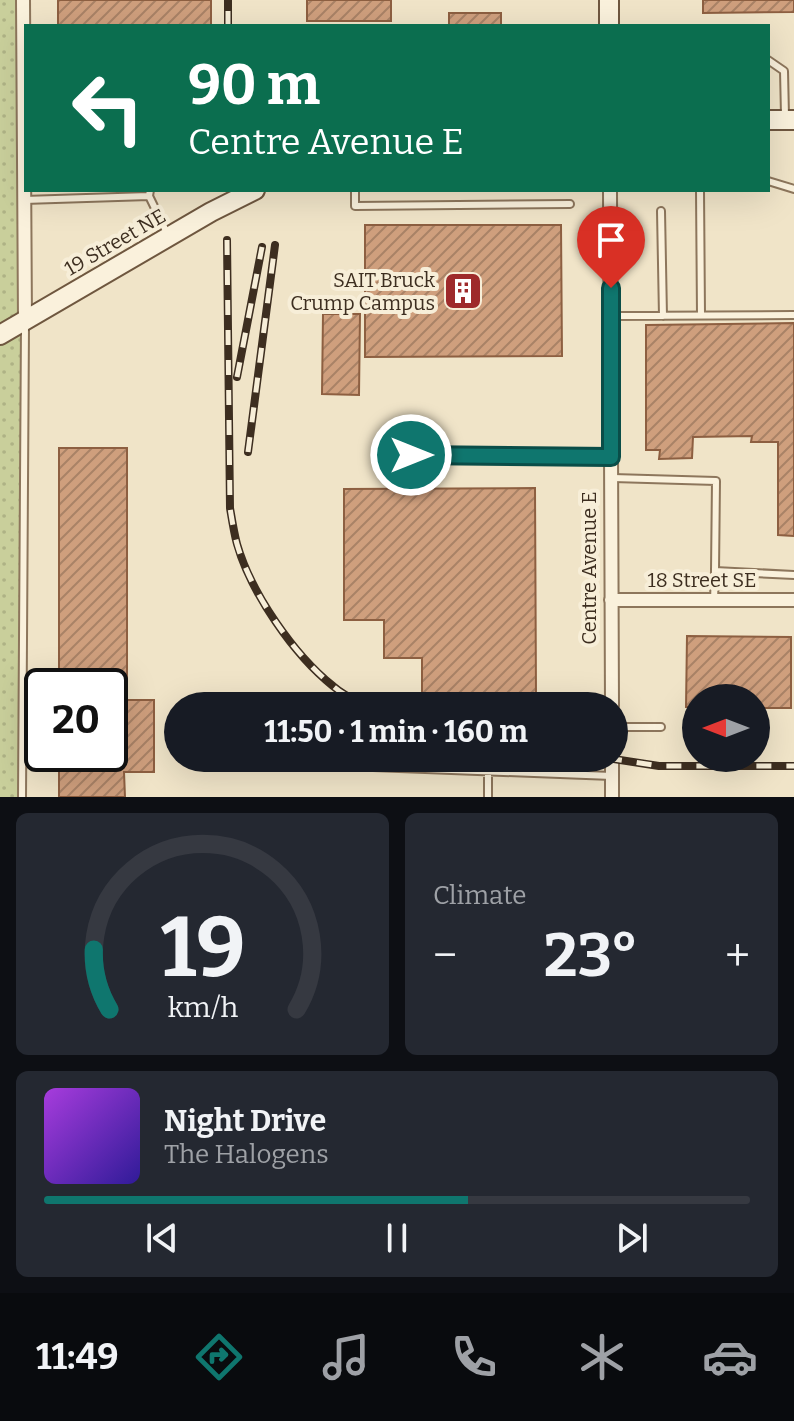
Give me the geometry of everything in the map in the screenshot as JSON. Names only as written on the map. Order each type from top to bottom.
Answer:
[{"type":"street","points":[[23,0],[25,321]]},
{"type":"street","points":[[609,0],[609,24]]},
{"type":"street","name":"19 Street NE","points":[[0,335],[211,212],[251,192]]},
{"type":"street","name":"Centre Avenue E","points":[[610,192],[612,692]]},
{"type":"street","name":"18 Street SE","points":[[611,600],[794,600]]},
{"type":"street","points":[[612,772],[612,797]]},
{"type":"lane","points":[[770,61],[784,71],[782,120]]},
{"type":"lane","points":[[770,182],[794,189]]},
{"type":"lane","points":[[355,192],[355,206],[570,204]]},
{"type":"lane","points":[[700,192],[701,315]]},
{"type":"lane","points":[[24,200],[150,193],[169,236]]},
{"type":"lane","points":[[661,211],[663,316]]},
{"type":"lane","points":[[611,316],[794,315]]},
{"type":"lane","points":[[22,797],[25,321]]},
{"type":"lane","points":[[383,455],[611,457]]},
{"type":"lane","points":[[611,478],[716,481],[714,600]]},
{"type":"lane","points":[[715,571],[794,575]]},
{"type":"lane","points":[[628,727],[661,727]]},
{"type":"lane","points":[[488,772],[488,797]]},
{"type":"lane","points":[[513,772],[612,776]]},
{"type":"green space","points":[[0,0],[23,0],[25,321],[18,797],[0,797]]},
{"type":"building","points":[[58,0],[211,0],[211,24],[58,24]]},
{"type":"building","points":[[307,0],[391,0],[391,21],[307,21]]},
{"type":"building","points":[[703,0],[794,0],[794,12],[703,13]]},
{"type":"building","points":[[449,13],[501,13],[501,24],[449,24]]},
{"type":"building","name":"SAIT Bruck Crump Campus","points":[[365,225],[561,225],[562,356],[365,357]]},
{"type":"building","points":[[323,314],[360,314],[359,395],[322,394]]},
{"type":"building","points":[[794,323],[794,536],[778,535],[778,442],[751,442],[752,436],[693,437],[692,458],[659,459],[660,450],[646,450],[646,325]]},
{"type":"building","points":[[59,448],[127,448],[127,668],[59,668]]},
{"type":"building","points":[[535,488],[536,692],[422,692],[422,658],[384,658],[384,620],[344,620],[344,489]]},
{"type":"building","points":[[687,636],[791,637],[791,708],[770,708],[770,684],[686,684]]},
{"type":"building","points":[[128,700],[154,700],[154,772],[128,772]]},
{"type":"building","points":[[59,772],[124,772],[125,797],[59,797]]},
{"type":"railway","points":[[228,0],[228,24]]},
{"type":"railway","points":[[227,240],[230,508],[237,544],[252,582],[276,622],[304,658],[341,692]]},
{"type":"railway","points":[[248,452],[275,245]]},
{"type":"railway","points":[[237,377],[262,247]]},
{"type":"railway","points":[[628,761],[659,766],[794,766]]},
{"type":"place","name":"SAIT Bruck Crump Campus","points":[[463,291]]},
{"type":"route","points":[[411,455],[611,457],[611,288]]}]
